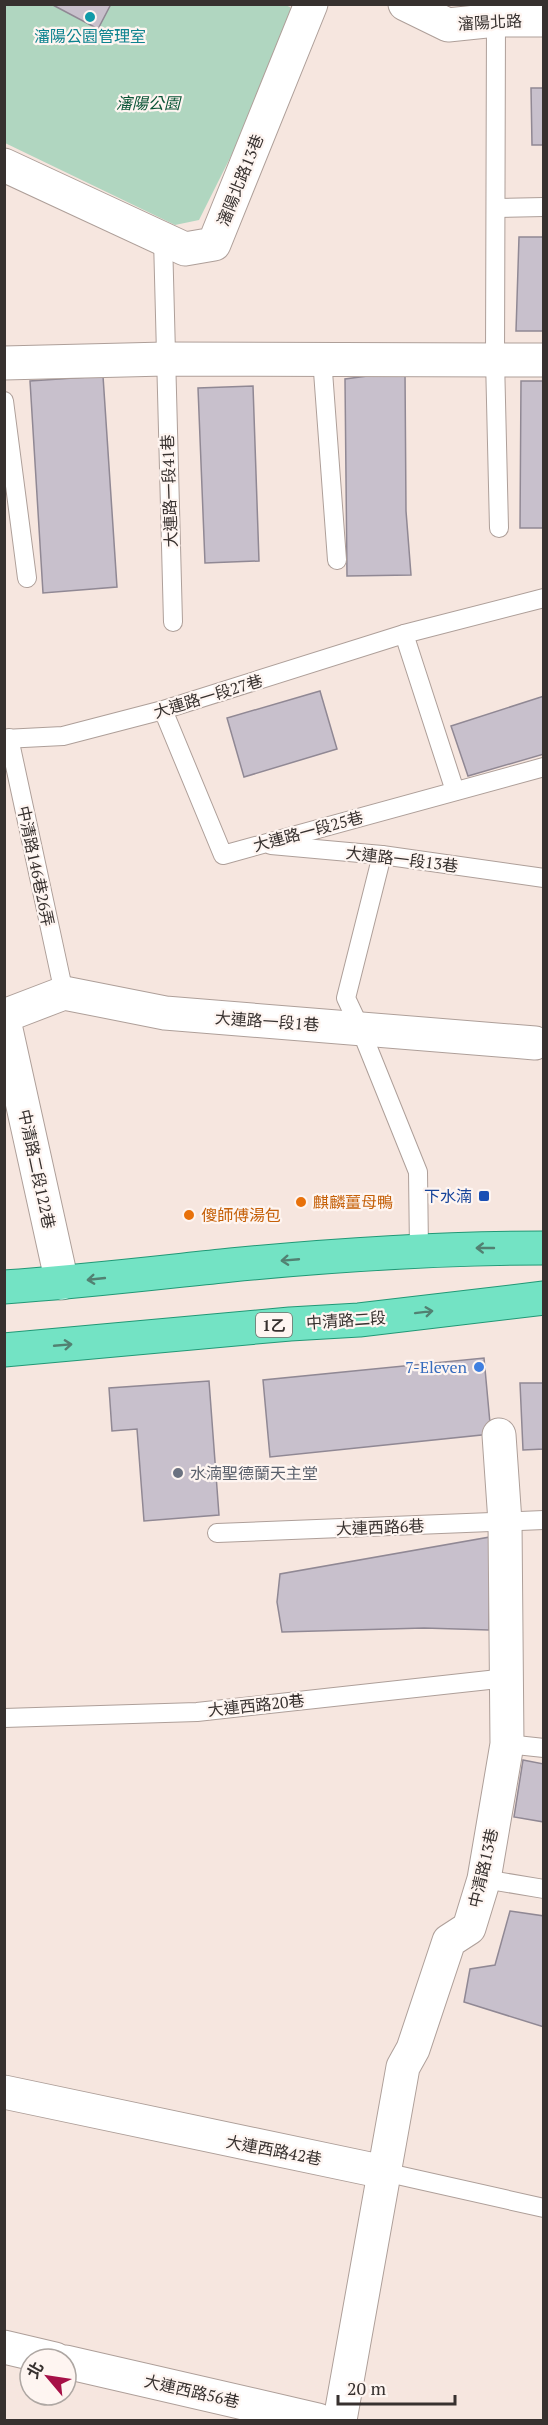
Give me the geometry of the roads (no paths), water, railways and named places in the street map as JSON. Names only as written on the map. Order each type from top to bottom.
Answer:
[{"type":"main road","points":[[4,1287],[419,1250],[543,1248]]},
{"type":"main road","name":"中清路二段","points":[[4,1350],[290,1324],[359,1320],[543,1298]]},
{"type":"street","name":"瀋陽北路13巷","points":[[4,165],[185,249],[214,244],[311,4]]},
{"type":"street","name":"瀋陽北路","points":[[405,4],[448,25],[496,20],[543,20]]},
{"type":"street","points":[[4,363],[322,358],[543,360]]},
{"type":"street","points":[[4,1018],[64,993]]},
{"type":"street","name":"大連路一段1巷","points":[[64,993],[165,1013],[535,1043]]},
{"type":"street","name":"中清路二段122巷","points":[[4,1018],[62,1283]]},
{"type":"street","name":"中清路13巷","points":[[340,2421],[403,2067],[413,2049],[449,1941],[469,1928],[484,1879],[507,1744],[505,1522],[499,1435]]},
{"type":"street","name":"大連西路42巷","points":[[4,2092],[384,2172]]},
{"type":"street","name":"大連西路56巷","points":[[78,2365],[318,2421]]},
{"type":"lane","points":[[496,20],[495,359],[499,528]]},
{"type":"lane","points":[[495,208],[543,207]]},
{"type":"lane","name":"大連路一段41巷","points":[[163,239],[173,622]]},
{"type":"lane","points":[[322,358],[337,560]]},
{"type":"lane","points":[[4,401],[27,578]]},
{"type":"lane","name":"大連路一段27巷","points":[[7,739],[63,736],[163,710],[404,634],[543,598]]},
{"type":"lane","points":[[404,634],[455,791]]},
{"type":"lane","name":"大連路一段25巷","points":[[163,710],[223,855],[543,766]]},
{"type":"lane","name":"中清路146巷26弄","points":[[7,739],[64,993]]},
{"type":"lane","name":"大連路一段13巷","points":[[261,844],[382,855],[543,878]]},
{"type":"lane","points":[[382,855],[346,998],[418,1172],[419,1250]]},
{"type":"lane","name":"大連西路6巷","points":[[217,1533],[543,1520]]},
{"type":"lane","name":"大連西路20巷","points":[[4,1718],[197,1712],[507,1678]]},
{"type":"lane","points":[[507,1744],[543,1748]]},
{"type":"lane","points":[[484,1879],[543,1888]]},
{"type":"lane","name":"大連西路42巷","points":[[384,2172],[543,2208]]},
{"type":"place","name":"瀋陽公園管理室","points":[[90,17]]},
{"type":"place","name":"下水湳","points":[[484,1196]]},
{"type":"place","name":"麒麟薑母鴨","points":[[301,1202]]},
{"type":"place","name":"傻師傅湯包","points":[[189,1215]]},
{"type":"place","name":"7-Eleven","points":[[479,1367]]},
{"type":"place","name":"水湳聖德蘭天主堂","points":[[178,1473]]},
{"type":"park label","name":"瀋陽公園","points":[[148,103]]}]
